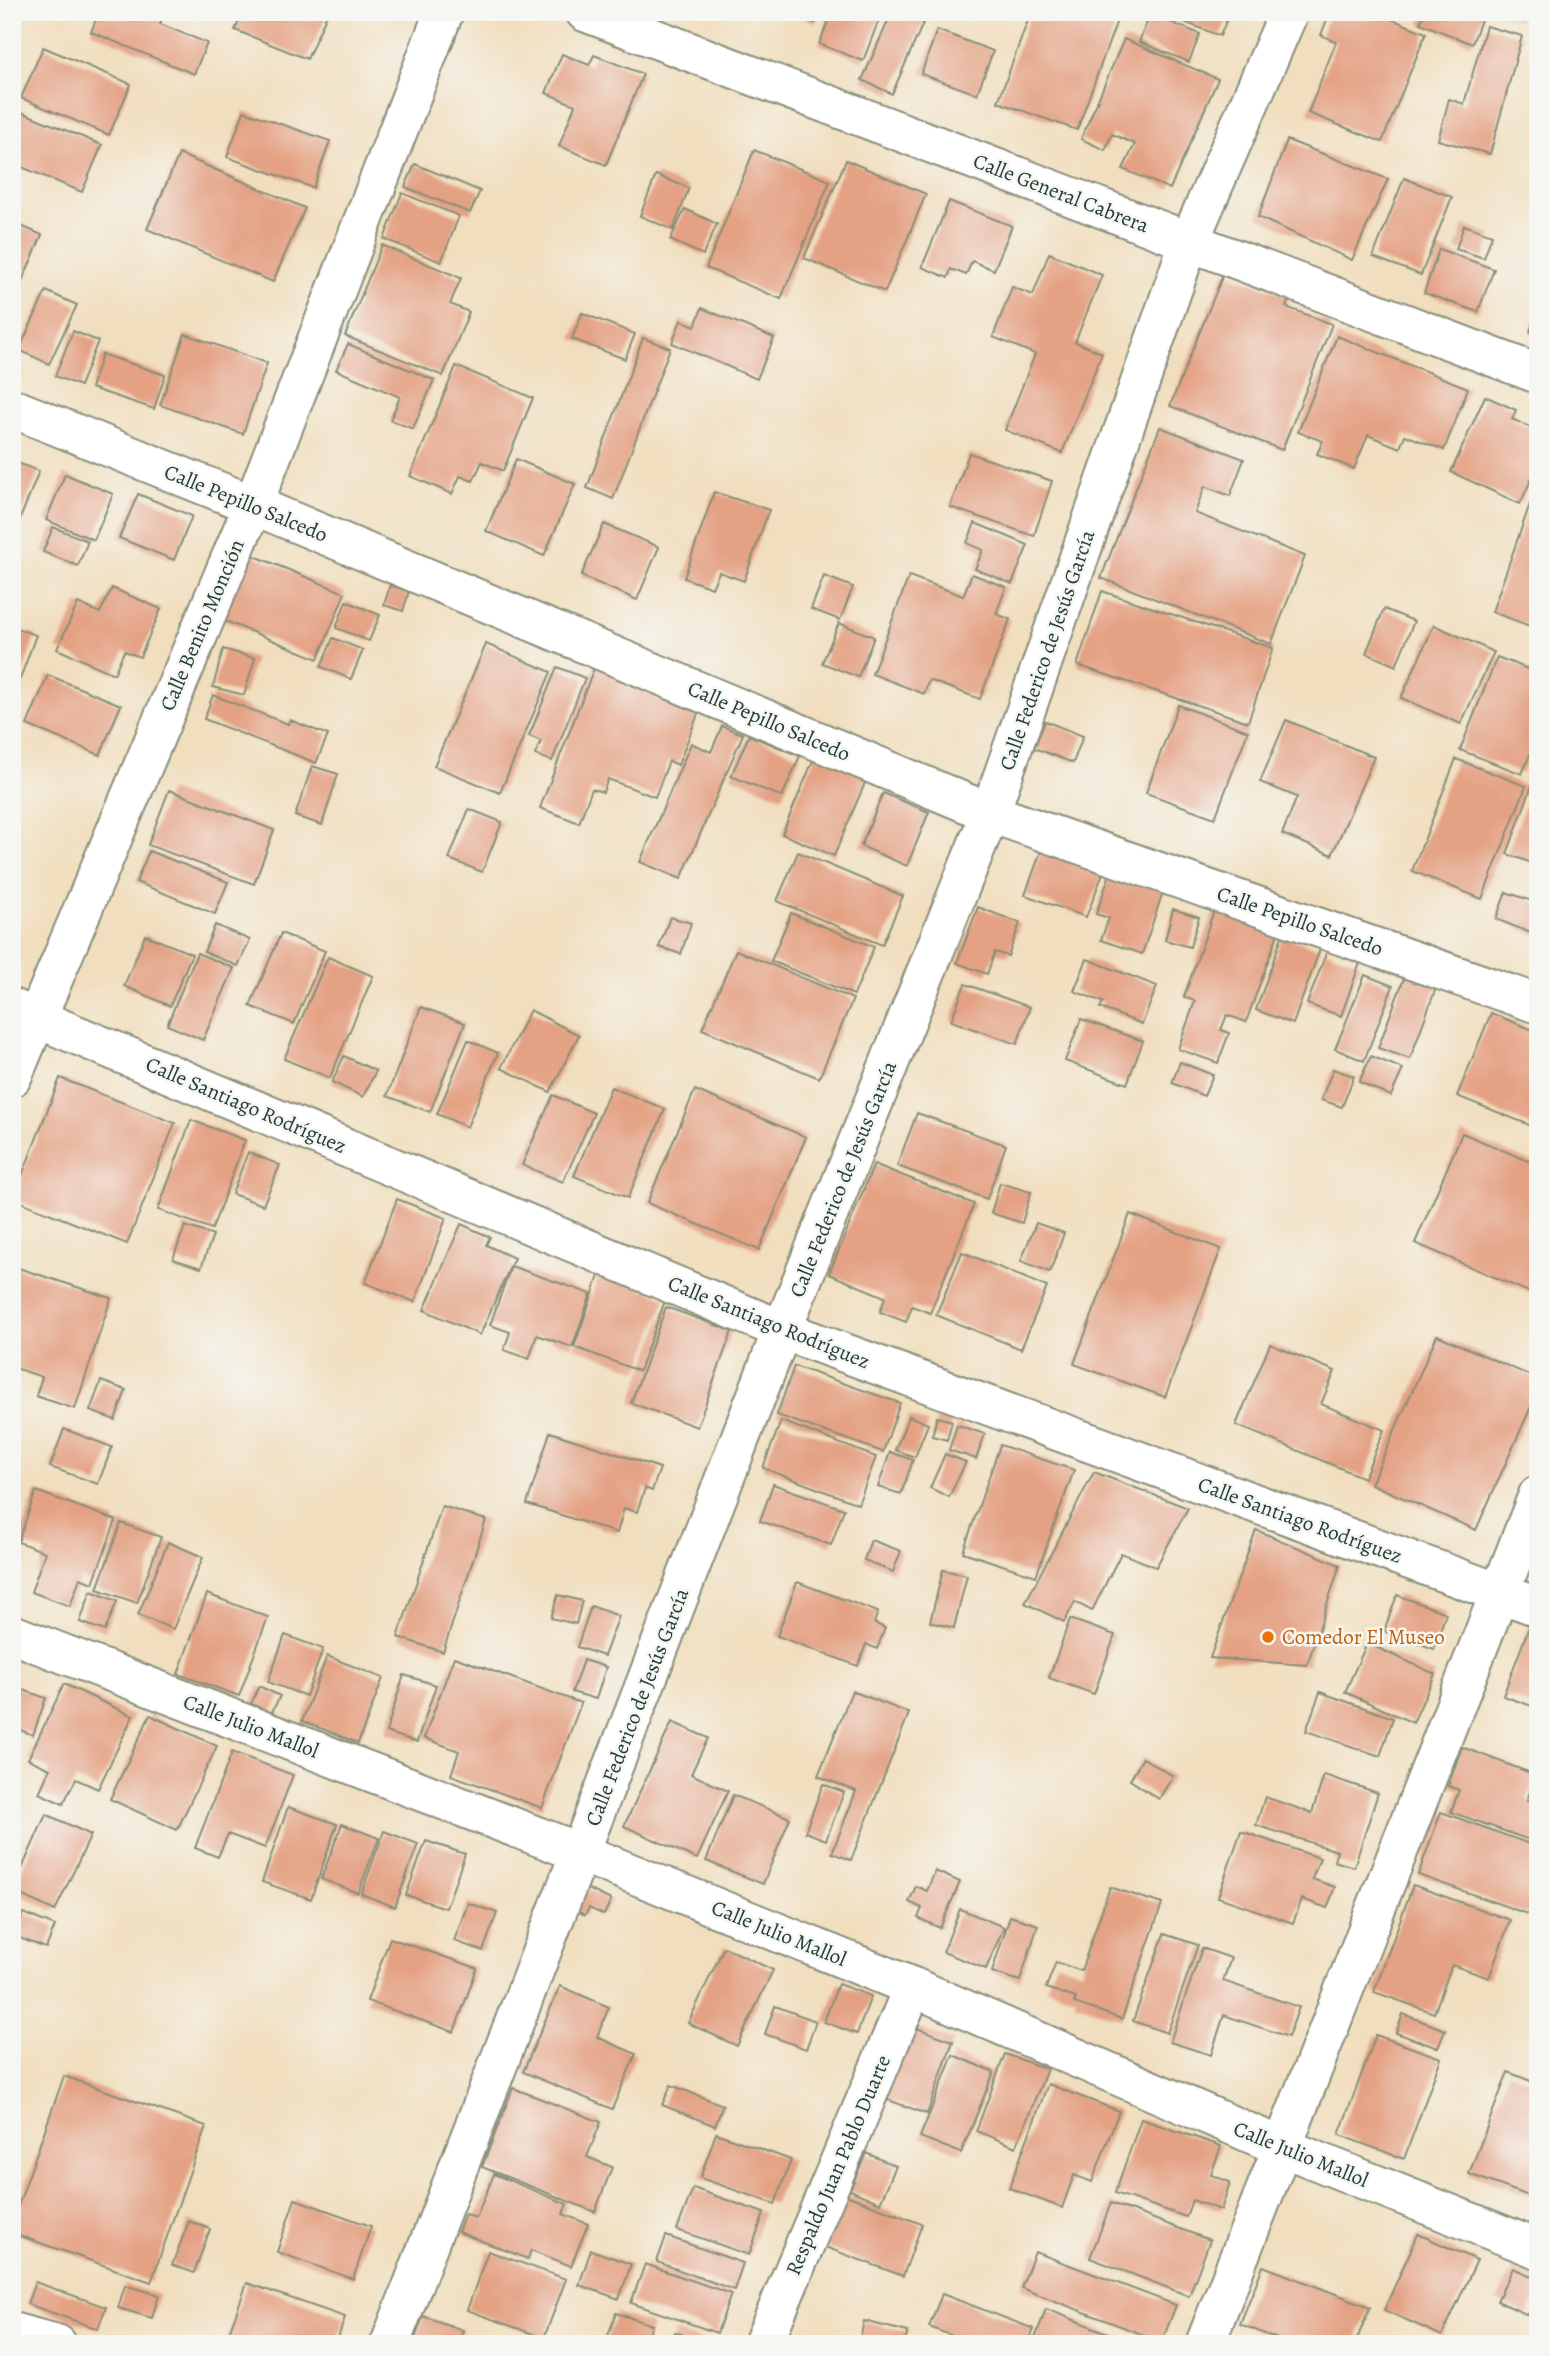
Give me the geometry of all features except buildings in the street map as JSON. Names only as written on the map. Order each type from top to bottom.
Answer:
[{"type":"street","name":"Calle Benito Monción","points":[[12,1077],[24,1013],[253,505],[444,12]]},
{"type":"street","name":"Calle General Cabrera","points":[[585,12],[1538,374]]},
{"type":"street","name":"Calle Federico de Jesús García","points":[[390,2344],[782,1330],[990,813],[1189,242],[1289,12]]},
{"type":"street","name":"Calle Pepillo Salcedo","points":[[12,408],[253,505],[990,813],[1538,1004]]},
{"type":"street","name":"Calle Santiago Rodríguez","points":[[24,1013],[782,1330],[1538,1607]]},
{"type":"street","points":[[1205,2344],[1538,1495]]},
{"type":"street","name":"Calle Julio Mallol","points":[[12,1634],[581,1853],[913,1987],[1282,2147],[1538,2249]]},
{"type":"street","name":"Respaldo Juan Pablo Duarte","points":[[763,2344],[913,1987]]},
{"type":"street","points":[[12,2332],[57,2344]]},
{"type":"place","name":"Comedor El Museo","points":[[1268,1637]]}]
